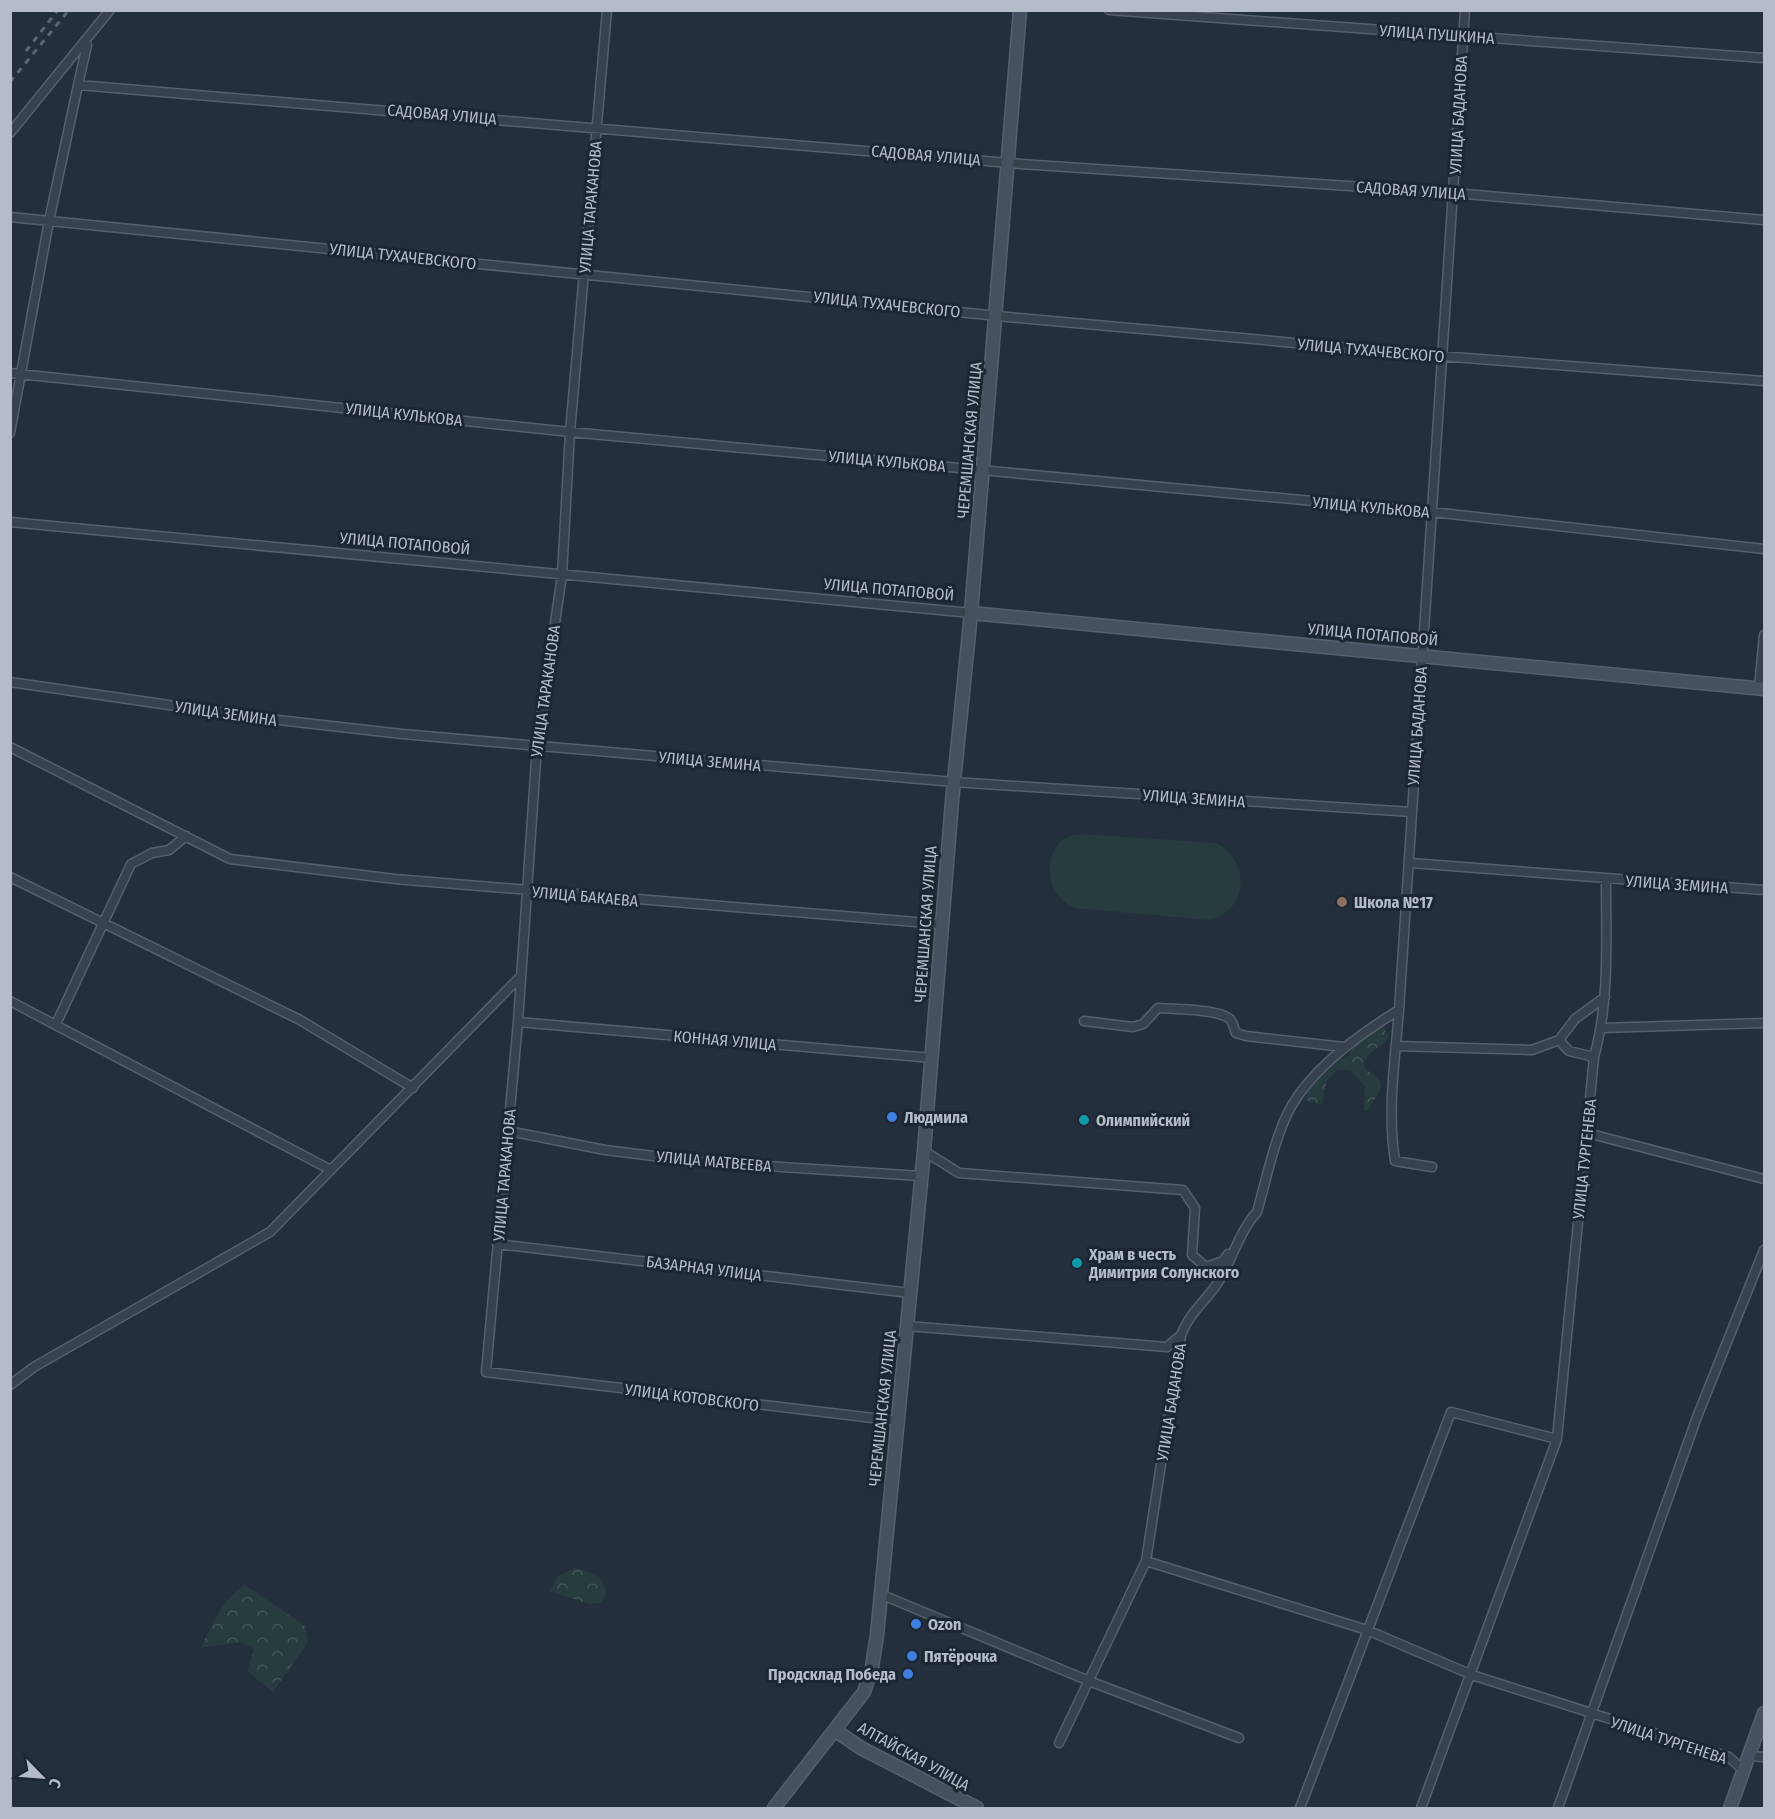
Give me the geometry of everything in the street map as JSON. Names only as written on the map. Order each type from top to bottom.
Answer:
[{"type":"main road","name":"ЧЕРЕМШАНСКАЯ УЛИЦА","points":[[774,1809],[864,1692],[877,1635],[924,1151],[940,924],[971,613],[1020,10]]},
{"type":"main road","name":"УЛИЦА ПОТАПОВОЙ","points":[[971,613],[1762,688]]},
{"type":"main road","points":[[1730,1809],[1764,1713]]},
{"type":"main road","name":"АЛТАЙСКАЯ УЛИЦА","points":[[836,1731],[861,1748],[976,1809]]},
{"type":"street","points":[[10,133],[110,10]]},
{"type":"street","name":"УЛИЦА ТАРАКАНОВА","points":[[486,1372],[518,1022],[537,746],[562,575],[570,432],[608,10]]},
{"type":"street","name":"УЛИЦА ПУШКИНА","points":[[1108,10],[1764,58]]},
{"type":"street","name":"УЛИЦА БАДАНОВА","points":[[1432,1167],[1395,1161],[1391,1109],[1411,862],[1412,812],[1440,356],[1454,193],[1465,10]]},
{"type":"street","points":[[10,433],[15,373],[78,85],[83,72],[84,54],[91,35]]},
{"type":"street","name":"САДОВАЯ УЛИЦА","points":[[78,85],[1009,163],[1454,193],[1764,220]]},
{"type":"street","name":"УЛИЦА ТУХАЧЕВСКОГО","points":[[10,217],[996,315],[1440,356],[1764,381]]},
{"type":"street","name":"УЛИЦА КУЛЬКОВА","points":[[15,373],[570,432],[1432,512],[1764,549]]},
{"type":"street","name":"УЛИЦА ПОТАПОВОЙ","points":[[10,522],[971,613]]},
{"type":"street","points":[[1762,688],[1764,635]]},
{"type":"street","name":"УЛИЦА ЗЕМИНА","points":[[10,682],[252,717],[537,746],[954,782],[1412,812]]},
{"type":"street","name":"УЛИЦА БАКАЕВА","points":[[10,747],[230,859],[394,879],[940,924]]},
{"type":"street","points":[[56,1024],[131,864],[152,853],[169,850],[186,837]]},
{"type":"street","name":"УЛИЦА ЗЕМИНА","points":[[1411,862],[1764,890]]},
{"type":"street","points":[[10,877],[300,1020],[413,1088]]},
{"type":"street","name":"УЛИЦА ТУРГЕНЕВА","points":[[1421,1809],[1557,1440],[1593,1057],[1602,1028],[1605,998],[1606,879]]},
{"type":"street","points":[[10,1385],[34,1367],[270,1232],[520,977]]},
{"type":"street","points":[[1396,1046],[1532,1050],[1559,1040],[1575,1018],[1605,998]]},
{"type":"street","points":[[10,1001],[331,1170]]},
{"type":"street","points":[[1084,1022],[1133,1027],[1143,1024],[1158,1008],[1178,1009],[1221,1014],[1231,1020],[1236,1033],[1246,1036],[1344,1047]]},
{"type":"street","name":"УЛИЦА БАДАНОВА","points":[[1059,1743],[1146,1561],[1181,1335],[1186,1321],[1218,1282],[1234,1247],[1257,1212],[1285,1118],[1311,1080],[1344,1047],[1363,1032],[1399,1010]]},
{"type":"street","name":"КОННАЯ УЛИЦА","points":[[518,1022],[932,1058]]},
{"type":"street","points":[[1602,1028],[1764,1023]]},
{"type":"street","points":[[1559,1040],[1569,1051],[1593,1057]]},
{"type":"street","name":"УЛИЦА МАТВЕЕВА","points":[[508,1131],[605,1150],[702,1162],[921,1176]]},
{"type":"street","points":[[1587,1132],[1764,1179]]},
{"type":"street","points":[[924,1151],[959,1173],[1183,1190],[1195,1208],[1192,1255],[1206,1267],[1213,1266],[1223,1261],[1234,1247]]},
{"type":"street","name":"БАЗАРНАЯ УЛИЦА","points":[[497,1244],[910,1293]]},
{"type":"street","name":"УЛИЦА ТУРГЕНЕВА","points":[[1558,1809],[1697,1417],[1762,1270],[1764,1250]]},
{"type":"street","points":[[907,1326],[1167,1347],[1181,1335]]},
{"type":"street","name":"УЛИЦА КОТОВСКОГО","points":[[486,1372],[898,1421]]},
{"type":"street","points":[[1300,1809],[1450,1412],[1557,1440]]},
{"type":"street","name":"УЛИЦА ТУРГЕНЕВА","points":[[1146,1561],[1367,1630],[1472,1675],[1729,1757],[1744,1770]]},
{"type":"street","points":[[880,1594],[1089,1681],[1239,1738]]},
{"type":"street","points":[[1749,1756],[1764,1757]]},
{"type":"green space","points":[[1080,834],[1217,843],[1236,862],[1241,886],[1238,897],[1222,915],[1208,920],[1075,908],[1066,903],[1054,888],[1050,878],[1050,868],[1055,848],[1062,840]]},
{"type":"green space","points":[[1378,1027],[1384,1028],[1389,1037],[1367,1057],[1365,1062],[1364,1067],[1381,1082],[1381,1089],[1367,1111],[1364,1110],[1365,1086],[1350,1070],[1338,1070],[1327,1080],[1322,1105],[1305,1100],[1312,1086],[1327,1068],[1348,1056],[1353,1046]]},
{"type":"green space","points":[[575,1568],[595,1575],[604,1584],[605,1596],[600,1603],[589,1604],[549,1591],[558,1576]]},
{"type":"green space","points":[[245,1585],[305,1626],[308,1642],[273,1692],[247,1671],[254,1649],[241,1642],[201,1648],[224,1605]]},
{"type":"railway","points":[[26,51],[58,10]]},
{"type":"railway","points":[[10,82],[69,10]]},
{"type":"place","name":"Школа №17","points":[[1342,902]]},
{"type":"place","name":"Людмила","points":[[892,1117]]},
{"type":"place","name":"Олимпийский","points":[[1084,1120]]},
{"type":"place","name":"Храм в честь Димитрия Солунского","points":[[1077,1263]]},
{"type":"place","name":"Ozon","points":[[916,1624]]},
{"type":"place","name":"Пятёрочка","points":[[912,1656]]},
{"type":"place","name":"Продсклад Победа","points":[[908,1674]]}]
